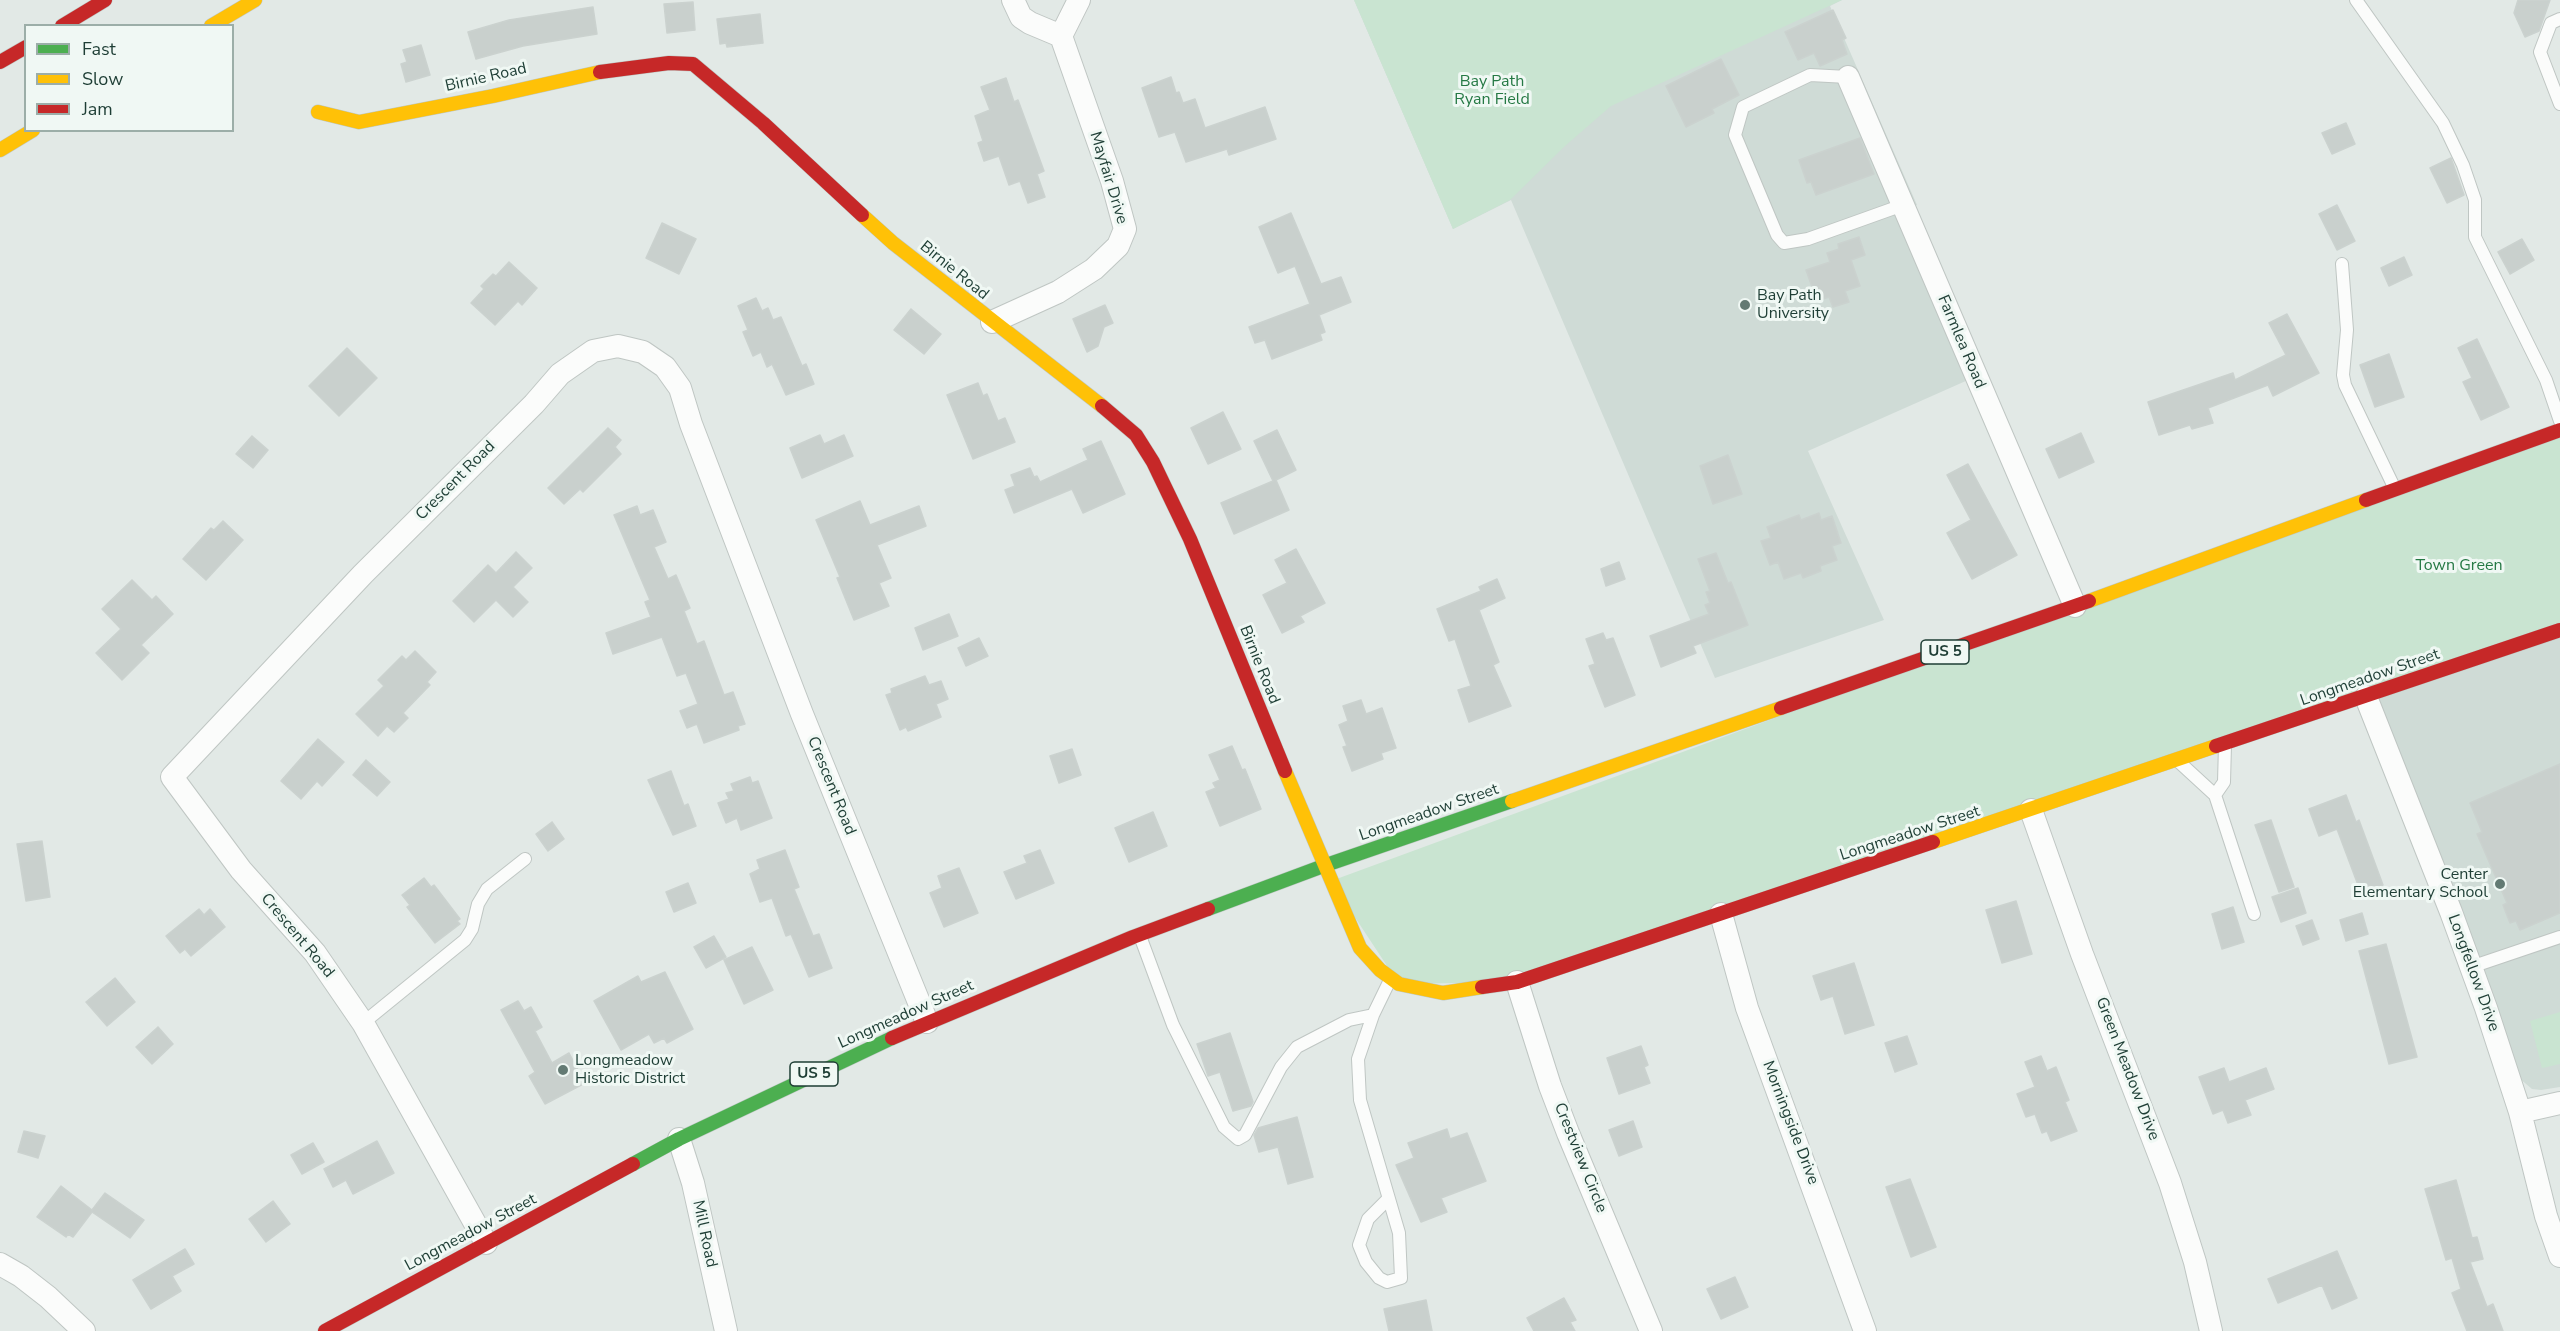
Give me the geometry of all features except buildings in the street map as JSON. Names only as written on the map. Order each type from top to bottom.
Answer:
[{"type":"main road","points":[[65,24],[105,0]]},
{"type":"main road","points":[[214,24],[255,0]]},
{"type":"main road","points":[[0,62],[24,48]]},
{"type":"main road","name":"Birnie Road","points":[[318,112],[359,123],[493,96],[565,76],[658,63],[693,64],[763,123],[885,236],[992,322],[1109,411],[1136,435],[1190,539],[1254,699],[1326,866]]},
{"type":"main road","points":[[0,150],[30,132]]},
{"type":"main road","name":"Longmeadow Street","points":[[325,1331],[679,1138],[927,1022],[1139,935],[1326,866],[2075,606],[2560,430]]},
{"type":"main road","name":"Longmeadow Street","points":[[1326,866],[1360,948],[1380,970],[1399,984],[1443,993],[1517,982],[2560,630]]},
{"type":"street","points":[[1013,0],[1021,17],[1030,24],[1061,36],[1079,0]]},
{"type":"street","name":"Mayfair Drive","points":[[992,322],[1058,292],[1094,269],[1118,246],[1125,229],[1112,181],[1061,36]]},
{"type":"street","name":"Farmlea Road","points":[[1848,77],[2075,606]]},
{"type":"street","name":"Crescent Road","points":[[486,1243],[363,1023],[315,954],[241,870],[172,777],[363,574],[534,404],[560,374],[593,351],[618,346],[643,352],[670,373],[680,388],[691,424],[786,672],[927,1022]]},
{"type":"street","name":"Longfellow Drive","points":[[2366,697],[2470,967],[2520,1112],[2546,1216],[2560,1256]]},
{"type":"street","name":"Green Meadow Drive","points":[[2031,810],[2082,954],[2170,1183],[2195,1262],[2211,1331]]},
{"type":"street","name":"Morningside Drive","points":[[1721,914],[1750,1017],[1865,1331]]},
{"type":"street","name":"Crestview Circle","points":[[1517,982],[1568,1133],[1651,1331]]},
{"type":"street","points":[[2520,1112],[2560,1103]]},
{"type":"street","name":"Mill Road","points":[[679,1138],[693,1183],[726,1331]]},
{"type":"street","points":[[0,1264],[21,1276],[48,1297],[84,1331]]},
{"type":"lane","points":[[2356,0],[2409,72],[2448,133],[2463,165],[2475,200],[2475,237],[2546,380],[2560,421]]},
{"type":"lane","points":[[2560,19],[2552,23],[2540,52],[2555,75],[2560,104]]},
{"type":"lane","points":[[1848,77],[1810,75],[1743,107],[1735,135],[1777,235],[1784,243],[1808,239],[1903,205]]},
{"type":"lane","points":[[2342,264],[2347,330],[2343,375],[2345,385],[2396,490]]},
{"type":"lane","points":[[2215,795],[2224,782],[2225,744]]},
{"type":"lane","points":[[2178,760],[2215,795],[2254,914]]},
{"type":"lane","points":[[363,1023],[465,940],[472,929],[478,904],[487,889],[525,859]]},
{"type":"lane","points":[[1139,935],[1173,1025],[1224,1127],[1238,1139],[1245,1134],[1281,1067],[1297,1047],[1348,1020],[1373,1015]]},
{"type":"lane","points":[[2470,967],[2560,938]]},
{"type":"lane","points":[[1388,1199],[1368,1219],[1359,1245],[1366,1262],[1380,1278],[1387,1282],[1401,1278],[1399,1233],[1360,1101],[1358,1059],[1373,1015],[1391,978]]},
{"type":"shaded area","name":"Bay Path University","points":[[1354,0],[1842,0],[1830,6],[1917,205],[1896,214],[1968,380],[1808,451],[1884,620],[1715,678],[1511,200],[1453,229]]},
{"type":"shaded area","name":"Center Elementary School","points":[[2560,630],[2560,1087],[2541,1090],[2532,1089],[2519,1078],[2366,697]]},
{"type":"green space","name":"Bay Path Ryan Field","points":[[1354,0],[1842,0],[1611,106],[1565,146],[1510,200],[1453,229]]},
{"type":"green space","name":"Town Green","points":[[2560,430],[2560,630],[1517,982],[1399,984],[1331,881]]},
{"type":"green space","points":[[2560,1012],[2560,1064],[2542,1068],[2530,1021]]},
{"type":"traffic: fast","points":[[1208,909],[1326,865],[1512,801]]},
{"type":"traffic: fast","points":[[633,1164],[679,1139],[892,1038]]},
{"type":"traffic: slow","points":[[214,24],[255,0]]},
{"type":"traffic: slow","points":[[318,112],[359,122],[600,72]]},
{"type":"traffic: slow","points":[[0,150],[30,132]]},
{"type":"traffic: slow","points":[[862,215],[893,243],[1102,406]]},
{"type":"traffic: slow","points":[[2089,601],[2366,500]]},
{"type":"traffic: slow","points":[[1512,801],[1781,708]]},
{"type":"traffic: slow","points":[[1933,842],[2216,746]]},
{"type":"traffic: slow","points":[[1285,771],[1360,948],[1380,970],[1399,984],[1443,993],[1482,987]]},
{"type":"traffic: jam","points":[[65,24],[105,0]]},
{"type":"traffic: jam","points":[[0,62],[24,48]]},
{"type":"traffic: jam","points":[[600,72],[669,63],[693,64],[763,123],[862,215]]},
{"type":"traffic: jam","points":[[1102,406],[1136,435],[1153,462],[1190,539],[1285,771]]},
{"type":"traffic: jam","points":[[2366,500],[2560,430]]},
{"type":"traffic: jam","points":[[1781,708],[2089,601]]},
{"type":"traffic: jam","points":[[2216,746],[2560,630]]},
{"type":"traffic: jam","points":[[1482,987],[1517,982],[1933,842]]},
{"type":"traffic: jam","points":[[892,1038],[1133,937],[1208,909]]},
{"type":"traffic: jam","points":[[325,1331],[633,1164]]},
{"type":"place","name":"Bay Path University","points":[[1745,305]]},
{"type":"place","name":"Center Elementary School","points":[[2500,884]]},
{"type":"place","name":"Longmeadow Historic District","points":[[563,1070]]}]
